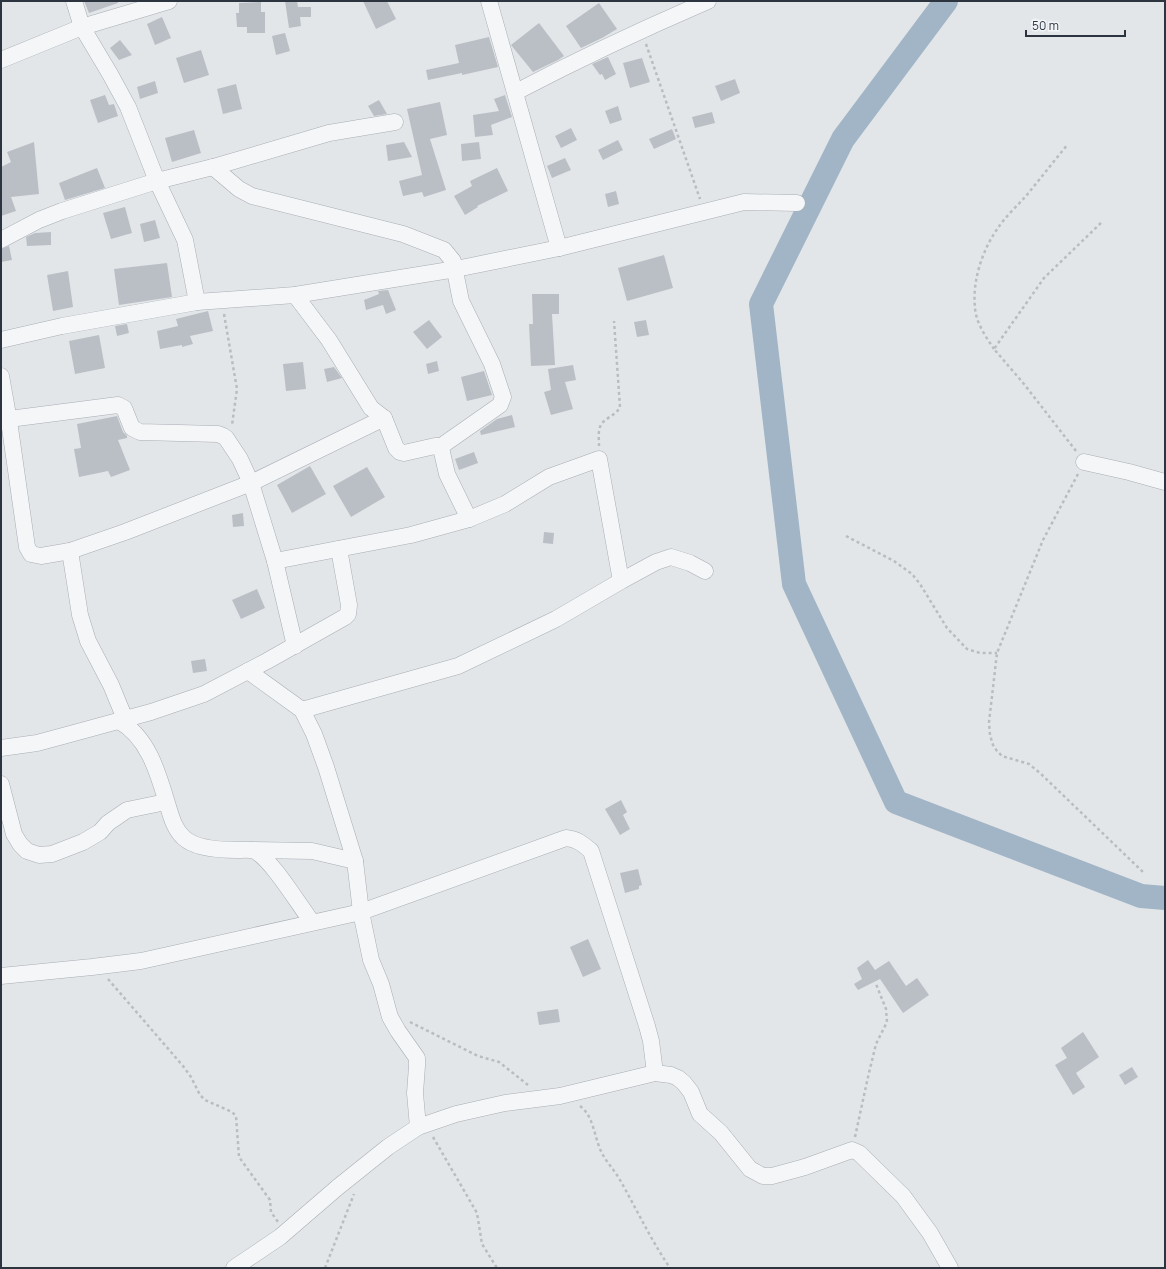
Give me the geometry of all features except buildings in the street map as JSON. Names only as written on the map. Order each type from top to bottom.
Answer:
[{"type":"street","points":[[74,1],[82,27],[128,107],[157,181],[185,240],[197,302]]},
{"type":"street","points":[[1,60],[82,27],[169,1]]},
{"type":"street","points":[[489,1],[559,248]]},
{"type":"street","points":[[516,92],[581,58],[708,1]]},
{"type":"street","points":[[1,240],[50,215],[157,181],[213,167],[329,133],[395,122]]},
{"type":"street","points":[[213,167],[231,183],[252,196],[403,234],[444,250],[453,261],[456,269],[461,301],[492,364],[503,399],[500,405],[440,447],[435,446],[404,454],[400,452],[396,448],[384,418],[371,408],[329,340],[295,295]]},
{"type":"street","points":[[1,340],[62,326],[197,302],[295,295],[456,269],[559,248],[744,202],[796,203]]},
{"type":"street","points":[[1,376],[9,419],[26,547],[31,554],[41,556],[70,551],[125,532],[252,483],[384,418]]},
{"type":"street","points":[[9,419],[118,405],[124,408],[132,428],[140,432],[218,434],[223,436],[240,459],[252,483],[275,561],[295,646]]},
{"type":"street","points":[[440,447],[447,474],[469,519]]},
{"type":"street","points":[[275,561],[411,535],[469,519],[504,504],[549,477],[599,459],[621,581]]},
{"type":"street","points":[[1084,462],[1165,482]]},
{"type":"street","points":[[1,748],[37,743],[151,712],[204,694],[295,646],[348,614],[349,605],[339,549]]},
{"type":"street","points":[[70,551],[80,615],[88,641],[112,685],[122,720],[138,735],[144,744],[160,780],[172,822],[185,839],[209,848],[222,850],[312,851],[355,861]]},
{"type":"street","points":[[302,710],[458,666],[556,619],[656,562],[672,557],[690,563],[705,571]]},
{"type":"street","points":[[248,671],[302,710],[314,734],[326,767],[355,861],[361,912],[371,960],[381,984],[390,1016],[398,1031],[417,1058],[415,1093],[422,1126]]},
{"type":"street","points":[[1,784],[14,834],[20,844],[27,851],[39,855],[52,854],[83,842],[100,832],[108,823],[127,810],[166,802]]},
{"type":"street","points":[[1,976],[98,967],[141,961],[361,912],[566,838],[573,839],[582,843],[591,851],[647,1026],[651,1040],[655,1073]]},
{"type":"street","points":[[253,850],[268,862],[312,922]]},
{"type":"street","points":[[234,1268],[285,1233],[344,1182],[388,1147],[422,1126],[456,1114],[505,1103],[552,1098],[655,1073],[671,1075],[684,1083],[691,1092],[700,1114],[721,1133],[750,1169],[763,1176],[772,1176],[804,1167],[852,1150],[864,1156],[903,1196],[930,1233],[950,1268]]},
{"type":"path","points":[[641,30],[704,212]]},
{"type":"path","points":[[1068,144],[1037,184],[998,227],[985,252],[975,286],[975,310],[983,333],[994,349],[1024,384],[1084,462],[1043,540],[997,653],[989,722],[990,735],[993,745],[1002,756],[1029,764],[1034,768],[1143,872]]},
{"type":"path","points":[[994,349],[1044,278],[1103,221]]},
{"type":"path","points":[[221,300],[237,389],[232,428]]},
{"type":"path","points":[[599,459],[600,426],[604,421],[615,414],[620,407],[614,321]]},
{"type":"path","points":[[846,536],[894,561],[912,574],[920,584],[947,628],[967,649],[980,653],[997,653]]},
{"type":"path","points":[[98,967],[183,1066],[191,1077],[200,1095],[205,1100],[232,1112],[236,1116],[239,1157],[270,1200],[271,1212],[285,1233]]},
{"type":"path","points":[[852,1150],[876,1044],[887,1022],[886,1009],[876,984]]},
{"type":"path","points":[[409,1022],[478,1056],[499,1062],[552,1098],[578,1104],[585,1109],[591,1120],[602,1154],[619,1179],[656,1247],[670,1268]]},
{"type":"path","points":[[422,1126],[477,1213],[482,1244],[497,1268]]},
{"type":"path","points":[[326,1268],[356,1189]]},
{"type":"waterway","points":[[946,1],[843,139],[761,304],[794,584],[896,802],[1141,896],[1165,898]]}]
